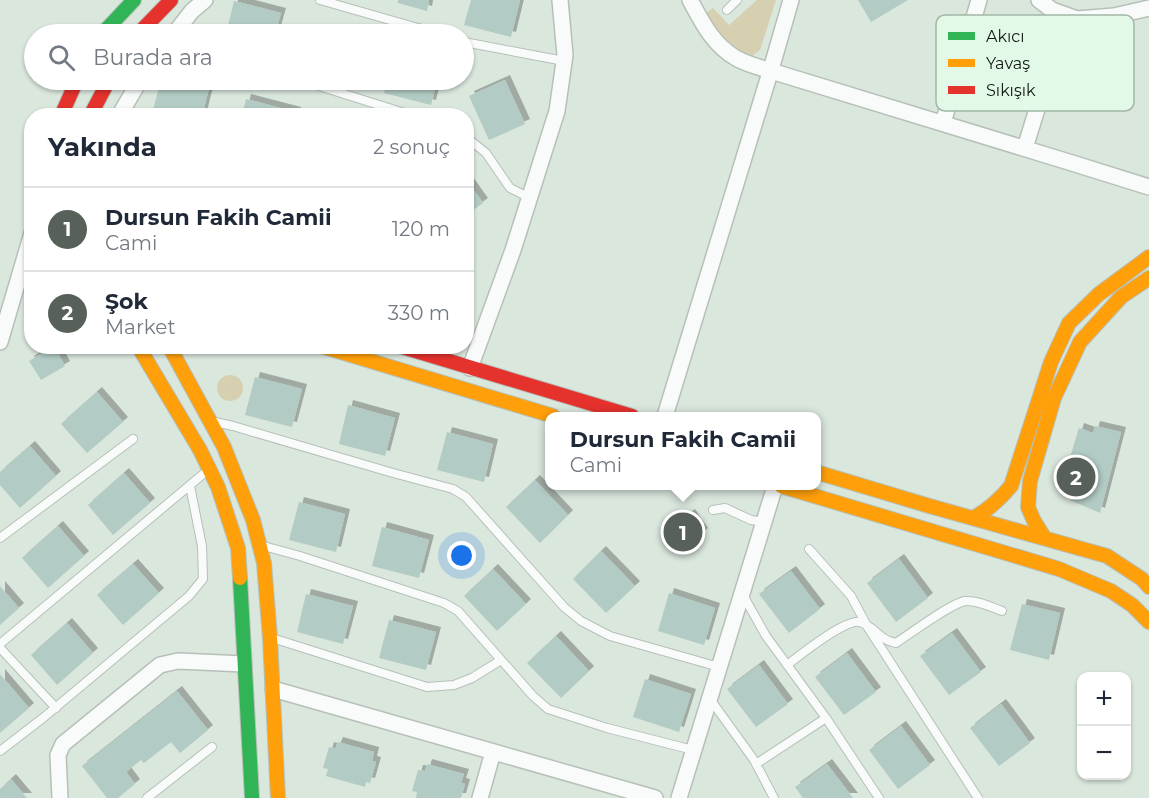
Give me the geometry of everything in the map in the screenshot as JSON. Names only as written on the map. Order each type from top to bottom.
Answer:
[{"type":"street","points":[[111,24],[134,0]]},
{"type":"street","points":[[148,24],[171,0]]},
{"type":"street","points":[[182,24],[205,0]]},
{"type":"street","points":[[474,341],[513,250],[556,111],[565,55],[560,0]]},
{"type":"street","points":[[690,0],[706,29],[719,46],[737,59],[1149,187]]},
{"type":"street","points":[[666,412],[791,0]]},
{"type":"street","points":[[975,15],[979,0]]},
{"type":"street","points":[[1039,0],[1052,10],[1066,15]]},
{"type":"street","points":[[1118,15],[1149,8]]},
{"type":"street","points":[[65,108],[73,90]]},
{"type":"street","points":[[94,108],[104,90]]},
{"type":"street","points":[[124,108],[134,90]]},
{"type":"street","points":[[943,123],[947,111]]},
{"type":"street","points":[[1025,148],[1036,111]]},
{"type":"street","points":[[973,518],[999,500],[1011,486],[1051,362],[1069,323],[1099,294],[1149,257]]},
{"type":"street","points":[[0,342],[24,260]]},
{"type":"street","points":[[1044,537],[1028,507],[1030,481],[1054,398],[1080,342],[1121,297],[1149,278]]},
{"type":"street","points":[[143,354],[200,450],[218,487],[238,548],[252,798]]},
{"type":"street","points":[[176,354],[228,457],[253,520],[264,563],[278,798]]},
{"type":"street","points":[[347,354],[545,415]]},
{"type":"street","points":[[425,354],[615,412]]},
{"type":"street","points":[[470,368],[471,354]]},
{"type":"street","points":[[821,473],[1107,555],[1142,579],[1149,587]]},
{"type":"street","points":[[679,798],[774,490]]},
{"type":"street","points":[[794,490],[1059,569],[1111,591],[1132,605],[1149,622]]},
{"type":"street","points":[[60,798],[58,755],[63,744],[160,665],[178,661],[244,664]]},
{"type":"street","points":[[273,689],[655,798]]},
{"type":"street","points":[[480,798],[493,752]]},
{"type":"lane","points":[[320,0],[404,24]]},
{"type":"lane","points":[[727,10],[737,0]]},
{"type":"lane","points":[[474,44],[564,61]]},
{"type":"lane","points":[[332,90],[389,108]]},
{"type":"lane","points":[[474,143],[486,153],[510,188],[530,198]]},
{"type":"lane","points":[[210,422],[233,426],[453,489],[466,497],[564,607],[581,621],[610,636],[719,667]]},
{"type":"lane","points":[[0,538],[133,439]]},
{"type":"lane","points":[[56,708],[0,646],[209,469]]},
{"type":"lane","points":[[0,751],[56,708],[189,596],[204,579],[202,546],[190,486]]},
{"type":"lane","points":[[712,510],[725,508],[752,520],[764,522]]},
{"type":"lane","points":[[259,545],[444,603],[458,611],[533,696],[548,709],[607,728],[693,750]]},
{"type":"lane","points":[[809,549],[851,596],[867,626],[978,798]]},
{"type":"lane","points":[[742,593],[766,636],[879,798]]},
{"type":"lane","points":[[787,665],[832,632],[849,623],[859,622],[896,644],[963,601],[974,601],[1002,611]]},
{"type":"lane","points":[[270,638],[427,687],[454,686],[501,660]]},
{"type":"lane","points":[[709,699],[756,764],[774,798]]},
{"type":"lane","points":[[756,764],[825,718]]},
{"type":"lane","points":[[147,798],[212,747]]},
{"type":"shaded area","points":[[757,0],[776,0],[760,50],[752,56],[729,45],[706,13],[713,8],[729,25]]},
{"type":"shaded area","points":[[230,375],[239,379],[243,388],[239,397],[230,401],[221,397],[217,388],[221,379]]},
{"type":"building","points":[[398,0],[429,0],[427,11],[398,3]]},
{"type":"building","points":[[471,0],[520,0],[511,37],[474,28],[474,24],[464,24]]},
{"type":"building","points":[[858,0],[908,0],[871,22]]},
{"type":"building","points":[[234,1],[281,13],[278,24],[228,24]]},
{"type":"building","points":[[505,80],[525,124],[489,140],[469,96]]},
{"type":"building","points":[[158,90],[208,90],[204,108],[154,108]]},
{"type":"building","points":[[385,90],[435,90],[431,105],[384,93]]},
{"type":"building","points":[[246,99],[281,108],[244,108]]},
{"type":"building","points":[[474,190],[483,203],[474,209]]},
{"type":"building","points":[[41,354],[58,354],[65,366],[41,380],[29,361]]},
{"type":"building","points":[[255,377],[302,389],[292,427],[245,415]]},
{"type":"building","points":[[97,392],[123,422],[87,453],[61,424]]},
{"type":"building","points":[[348,405],[395,418],[385,456],[339,444]]},
{"type":"building","points":[[1095,426],[1121,432],[1100,513],[1070,500],[1073,494],[1060,490],[1079,428],[1093,433]]},
{"type":"building","points":[[447,432],[493,444],[484,482],[437,470]]},
{"type":"building","points":[[30,446],[56,476],[20,508],[0,485],[0,472]]},
{"type":"building","points":[[124,473],[150,503],[113,535],[88,505]]},
{"type":"building","points":[[535,480],[568,515],[540,543],[506,507]]},
{"type":"building","points":[[299,502],[345,514],[336,552],[289,540]]},
{"type":"building","points":[[690,514],[703,533],[677,551],[664,532]]},
{"type":"building","points":[[58,526],[84,556],[48,588],[22,558]]},
{"type":"building","points":[[382,527],[429,540],[419,578],[372,566]]},
{"type":"building","points":[[601,551],[635,586],[606,613],[573,579]]},
{"type":"building","points":[[899,559],[928,598],[896,622],[867,583]]},
{"type":"building","points":[[133,564],[159,593],[123,625],[97,595]]},
{"type":"building","points":[[493,569],[526,604],[497,631],[464,596]]},
{"type":"building","points":[[791,571],[820,609],[789,633],[759,594]]},
{"type":"building","points":[[0,586],[19,608],[0,625]]},
{"type":"building","points":[[669,593],[715,608],[704,645],[658,631]]},
{"type":"building","points":[[306,594],[353,606],[343,644],[297,632]]},
{"type":"building","points":[[1022,604],[1060,613],[1049,660],[1010,650]]},
{"type":"building","points":[[389,620],[436,632],[426,670],[379,658]]},
{"type":"building","points":[[67,623],[93,653],[57,685],[31,655]]},
{"type":"building","points":[[952,633],[981,672],[949,695],[920,656]]},
{"type":"building","points":[[556,636],[589,671],[561,698],[527,663]]},
{"type":"building","points":[[847,653],[876,692],[844,715],[815,677]]},
{"type":"building","points":[[759,665],[788,704],[756,727],[727,689]]},
{"type":"building","points":[[0,674],[29,708],[0,733]]},
{"type":"building","points":[[645,679],[691,694],[679,732],[633,717]]},
{"type":"building","points":[[177,691],[208,730],[180,753],[171,742],[144,763],[141,760],[126,772],[135,784],[118,798],[107,798],[82,766]]},
{"type":"building","points":[[1001,704],[1030,743],[999,766],[970,728]]},
{"type":"building","points":[[901,726],[930,765],[898,789],[869,750]]},
{"type":"building","points":[[338,742],[374,752],[372,761],[376,762],[370,783],[366,782],[365,787],[326,776],[328,769],[323,768],[329,747],[335,749]]},
{"type":"building","points":[[427,764],[464,774],[461,783],[465,784],[461,798],[416,798],[417,792],[412,791],[418,770],[425,771]]},
{"type":"building","points":[[827,764],[853,798],[803,798],[795,787]]},
{"type":"building","points":[[11,779],[27,798],[0,798],[0,789]]},
{"type":"traffic: fast","points":[[111,24],[134,0]]},
{"type":"traffic: fast","points":[[240,578],[252,798]]},
{"type":"traffic: slow","points":[[973,518],[994,504],[1011,486],[1051,362],[1069,323],[1099,294],[1149,257]]},
{"type":"traffic: slow","points":[[1044,537],[1028,507],[1030,481],[1054,398],[1080,342],[1121,297],[1149,278]]},
{"type":"traffic: slow","points":[[143,354],[200,450],[218,487],[238,548],[240,578]]},
{"type":"traffic: slow","points":[[173,354],[224,447],[253,520],[264,563],[278,798]]},
{"type":"traffic: slow","points":[[348,354],[545,414]]},
{"type":"traffic: slow","points":[[821,474],[1107,556],[1142,579],[1149,587]]},
{"type":"traffic: slow","points":[[794,490],[1059,569],[1111,591],[1132,605],[1149,622]]},
{"type":"traffic: jam","points":[[148,24],[171,0]]},
{"type":"traffic: jam","points":[[65,108],[73,90]]},
{"type":"traffic: jam","points":[[94,108],[104,90]]},
{"type":"traffic: jam","points":[[426,354],[619,412]]},
{"type":"place","name":"Şok","points":[[1076,477]]},
{"type":"place","name":"Dursun Fakih Camii","points":[[683,532]]}]
